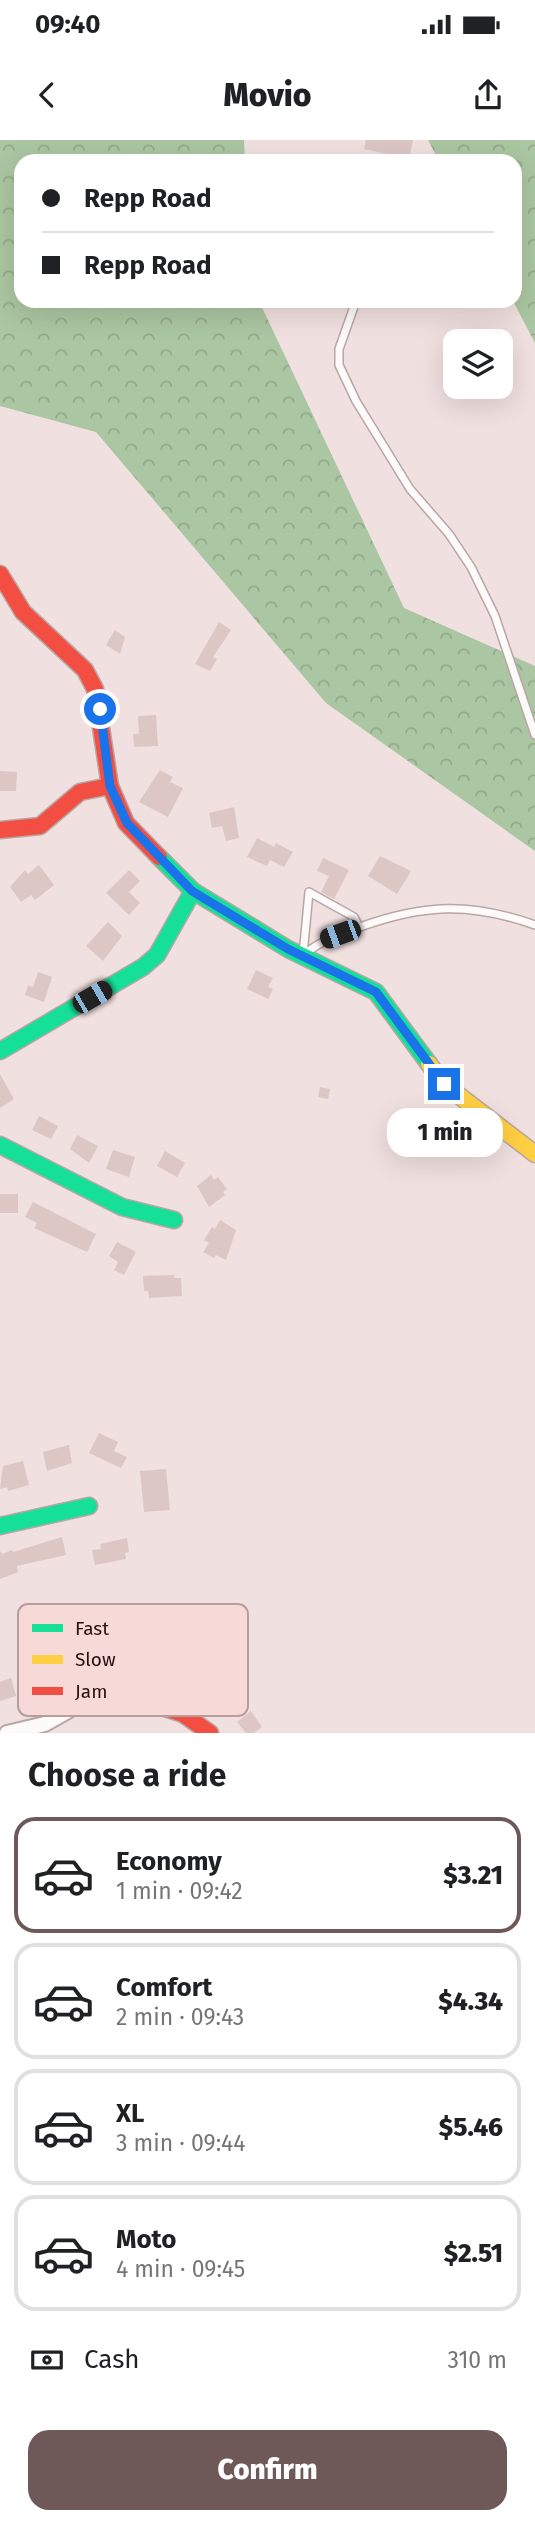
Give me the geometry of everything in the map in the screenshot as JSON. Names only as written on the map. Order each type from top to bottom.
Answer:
[{"type":"street","points":[[0,574],[23,612],[85,670],[95,690],[110,786],[127,823],[192,891],[303,956],[376,992],[444,1084],[535,1154]]},
{"type":"street","points":[[0,830],[40,826],[80,792],[110,786]]},
{"type":"street","points":[[0,1051],[143,967],[156,955],[192,891]]},
{"type":"street","points":[[0,1145],[122,1207],[174,1220]]},
{"type":"street","points":[[0,1526],[89,1506]]},
{"type":"street","points":[[7,1733],[45,1724],[59,1716]]},
{"type":"street","points":[[186,1716],[210,1733]]},
{"type":"lane","points":[[354,308],[339,349],[339,365],[356,401],[410,489],[449,534],[471,567],[495,616],[535,735]]},
{"type":"lane","points":[[303,956],[305,907],[309,892],[354,916],[359,927]]},
{"type":"lane","points":[[303,956],[320,942],[408,911],[433,908],[491,911],[535,925]]},
{"type":"green space","points":[[0,140],[244,140],[245,154],[14,154],[14,308],[262,308],[404,608],[535,666],[535,851],[326,703],[96,432],[0,406]]},
{"type":"green space","points":[[428,140],[535,140],[535,343],[517,308],[522,308],[522,154],[435,154]]},
{"type":"building","points":[[366,140],[413,140],[410,154],[386,154],[364,149]]},
{"type":"building","points":[[219,622],[231,630],[213,657],[217,659],[210,671],[195,664]]},
{"type":"building","points":[[115,630],[125,637],[120,654],[106,645]]},
{"type":"building","points":[[156,715],[158,746],[134,747],[133,734],[139,734],[138,716]]},
{"type":"building","points":[[160,770],[173,777],[170,782],[183,788],[168,817],[139,802]]},
{"type":"building","points":[[0,771],[17,772],[16,791],[0,791]]},
{"type":"building","points":[[234,807],[239,838],[226,841],[222,826],[212,828],[209,813]]},
{"type":"building","points":[[257,838],[274,847],[276,843],[293,852],[284,867],[270,860],[267,866],[247,857]]},
{"type":"building","points":[[380,856],[411,871],[397,894],[368,876]]},
{"type":"building","points":[[323,858],[349,870],[334,899],[321,892],[329,876],[317,871]]},
{"type":"building","points":[[39,865],[54,885],[35,900],[31,895],[21,902],[10,887],[25,870],[28,874]]},
{"type":"building","points":[[129,870],[140,881],[129,892],[140,903],[129,915],[106,893]]},
{"type":"building","points":[[108,922],[122,936],[103,961],[86,946]]},
{"type":"building","points":[[256,970],[273,978],[268,987],[273,989],[268,999],[247,989]]},
{"type":"building","points":[[38,972],[52,977],[44,1002],[25,995],[28,985],[33,987]]},
{"type":"building","points":[[0,1074],[14,1099],[0,1108]]},
{"type":"building","points":[[320,1087],[330,1089],[328,1099],[318,1097]]},
{"type":"building","points":[[39,1116],[58,1126],[51,1139],[32,1130]]},
{"type":"building","points":[[77,1135],[98,1146],[89,1163],[70,1149]]},
{"type":"building","points":[[113,1150],[135,1157],[129,1177],[106,1169]]},
{"type":"building","points":[[165,1151],[185,1163],[177,1177],[157,1166]]},
{"type":"building","points":[[211,1175],[214,1180],[218,1177],[227,1189],[223,1192],[225,1195],[209,1207],[197,1186]]},
{"type":"building","points":[[0,1194],[18,1194],[18,1213],[0,1213]]},
{"type":"building","points":[[33,1202],[96,1234],[87,1252],[34,1228],[37,1223],[25,1217]]},
{"type":"building","points":[[220,1220],[236,1230],[226,1260],[203,1252],[209,1243],[204,1240]]},
{"type":"building","points":[[117,1242],[136,1252],[124,1275],[114,1270],[118,1262],[109,1256]]},
{"type":"building","points":[[174,1275],[174,1278],[181,1278],[182,1296],[149,1298],[148,1291],[144,1291],[143,1276]]},
{"type":"building","points":[[99,1433],[118,1442],[114,1451],[127,1457],[121,1468],[89,1453]]},
{"type":"building","points":[[69,1445],[72,1463],[47,1471],[43,1452]]},
{"type":"building","points":[[23,1461],[29,1485],[8,1491],[7,1487],[0,1489],[3,1466]]},
{"type":"building","points":[[166,1469],[170,1510],[144,1512],[140,1471]]},
{"type":"building","points":[[62,1537],[66,1555],[17,1566],[18,1572],[0,1579],[0,1551],[3,1554],[12,1550],[13,1552]]},
{"type":"building","points":[[127,1538],[129,1552],[125,1553],[126,1559],[95,1565],[92,1550],[101,1549],[100,1544]]},
{"type":"building","points":[[11,1678],[16,1696],[0,1701],[0,1682]]},
{"type":"building","points":[[251,1711],[262,1727],[254,1733],[246,1733],[237,1722]]},
{"type":"traffic: fast","points":[[159,857],[193,891],[288,949],[376,992],[429,1064]]},
{"type":"traffic: fast","points":[[0,1051],[143,967],[157,955],[193,891]]},
{"type":"traffic: fast","points":[[0,1145],[122,1207],[174,1220]]},
{"type":"traffic: fast","points":[[0,1526],[89,1506]]},
{"type":"traffic: slow","points":[[429,1064],[444,1084],[535,1154]]},
{"type":"traffic: jam","points":[[0,574],[23,612],[85,670],[95,689],[110,786],[126,823],[159,857]]},
{"type":"traffic: jam","points":[[0,830],[40,826],[80,792],[110,786]]},
{"type":"traffic: jam","points":[[186,1716],[210,1733]]},
{"type":"route","points":[[100,709],[110,786],[127,823],[192,891],[288,949],[376,992],[444,1084]]}]
